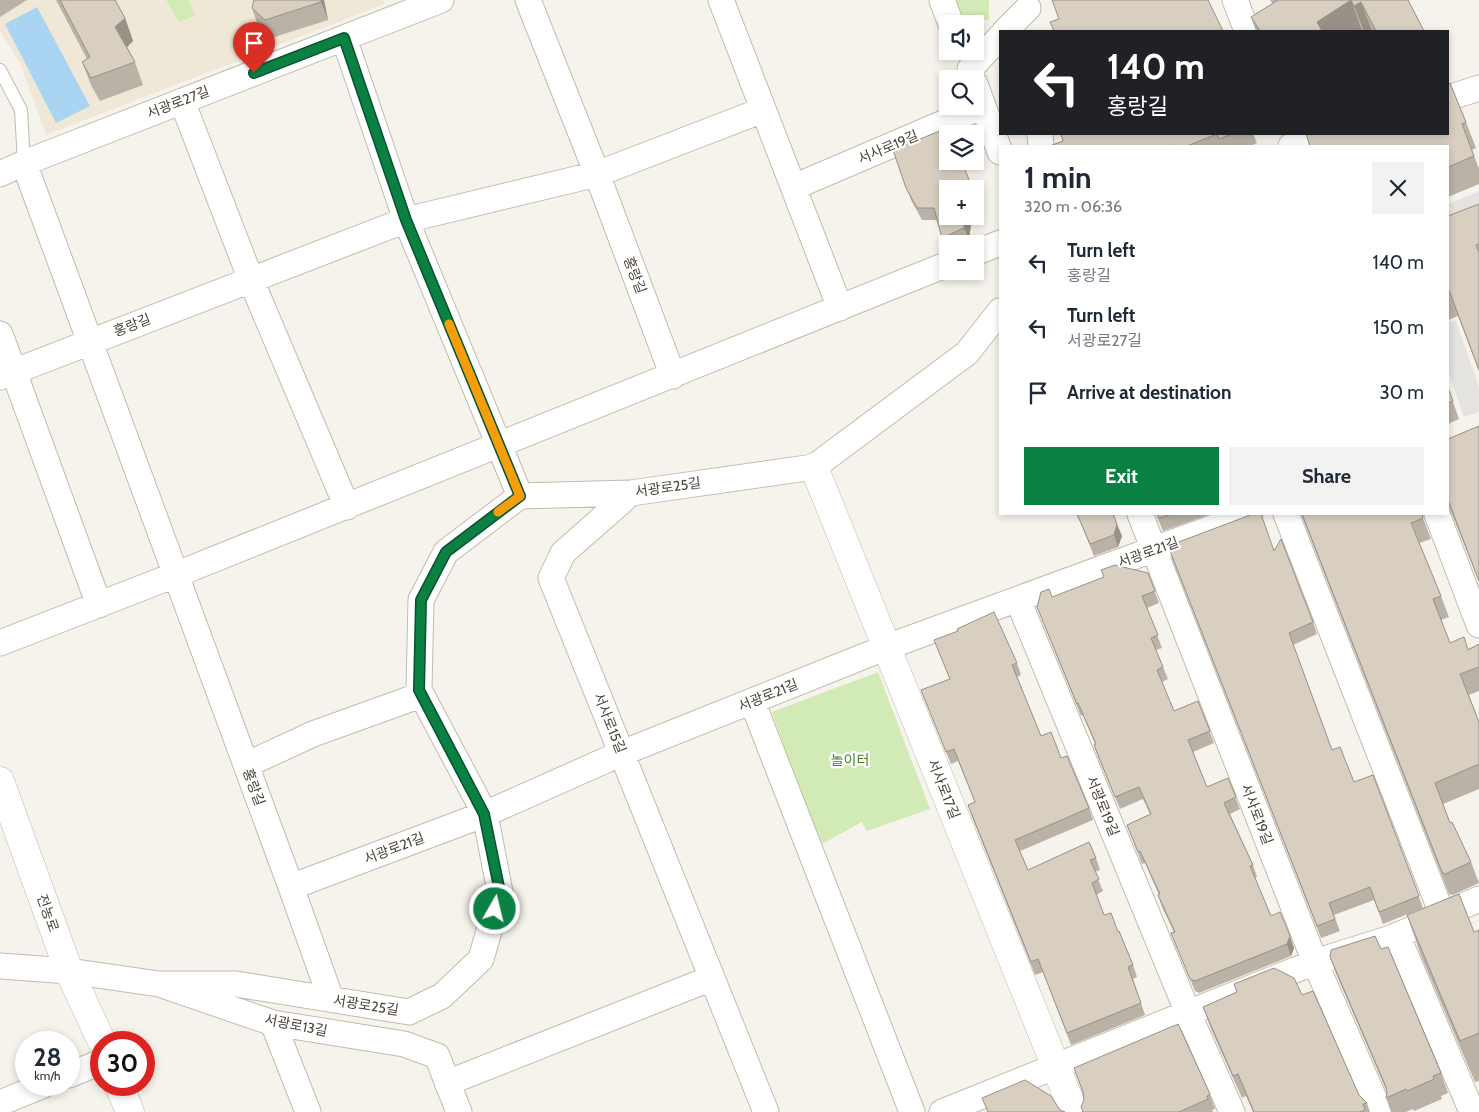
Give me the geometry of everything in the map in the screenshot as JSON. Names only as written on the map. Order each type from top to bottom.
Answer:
[{"type":"street","name":"서광로27길","points":[[0,174],[441,0]]},
{"type":"street","name":"홍랑길","points":[[528,0],[597,174],[673,376]]},
{"type":"street","points":[[721,0],[840,308]]},
{"type":"street","points":[[942,0],[948,15]]},
{"type":"street","points":[[1234,0],[1247,30]]},
{"type":"street","points":[[1007,30],[1028,13]]},
{"type":"street","points":[[344,38],[406,220],[520,496]]},
{"type":"street","points":[[978,70],[999,39]]},
{"type":"street","points":[[1449,98],[1479,88]]},
{"type":"street","name":"서사로19길","points":[[794,188],[939,99]]},
{"type":"street","points":[[182,101],[251,280],[347,507]]},
{"type":"street","points":[[984,108],[999,149]]},
{"type":"street","name":"홍랑길","points":[[7,374],[406,220],[597,174],[763,110]]},
{"type":"street","points":[[1292,143],[1327,135]]},
{"type":"street","name":"홍랑길","points":[[24,163],[331,999]]},
{"type":"street","points":[[984,249],[999,243]]},
{"type":"street","points":[[0,643],[347,507],[939,268]]},
{"type":"street","name":"서광로25길","points":[[159,984],[236,984],[409,1012],[442,996],[481,959],[500,892],[484,814],[419,690],[421,600],[446,552],[520,496],[631,493],[814,467],[967,353],[999,313]]},
{"type":"street","points":[[0,334],[7,374],[99,605]]},
{"type":"street","name":"서사로17길","points":[[814,467],[1074,1112]]},
{"type":"street","name":"서사로15길","points":[[631,493],[563,553],[551,578],[766,1112]]},
{"type":"street","name":"서사로19길","points":[[1140,515],[1315,962],[1380,1112]]},
{"type":"street","name":"서광로21길","points":[[291,887],[484,814],[622,753],[887,648],[1247,515]]},
{"type":"street","points":[[1286,515],[1442,914]]},
{"type":"street","points":[[1436,515],[1479,625]]},
{"type":"street","name":"서광로19길","points":[[1018,600],[1188,1013],[1232,1112]]},
{"type":"street","points":[[246,765],[313,734],[421,694]]},
{"type":"street","points":[[752,701],[912,1112]]},
{"type":"street","name":"전농로","points":[[0,782],[70,971],[97,1031]]},
{"type":"street","points":[[942,1112],[1315,962],[1397,935],[1479,899]]},
{"type":"street","points":[[1397,935],[1472,1112]]},
{"type":"street","name":"서광로13길","points":[[0,966],[70,971],[159,984],[273,1023],[404,1044],[437,1056],[459,1112]]},
{"type":"street","points":[[447,1083],[712,978]]},
{"type":"street","points":[[404,1044],[409,1012]]},
{"type":"street","points":[[273,1023],[308,1112]]},
{"type":"street","points":[[0,1103],[17,1096]]},
{"type":"street","points":[[123,1096],[130,1112]]},
{"type":"lane","points":[[0,70],[21,110],[24,163]]},
{"type":"shaded area","points":[[0,0],[382,0],[385,4],[46,135],[21,65],[0,31]]},
{"type":"shaded area","points":[[1479,191],[1479,226],[1449,239],[1449,204]]},
{"type":"shaded area","points":[[1456,321],[1479,387],[1479,412],[1464,417],[1449,373],[1449,323]]},
{"type":"green space","points":[[166,0],[189,0],[195,16],[179,22]]},
{"type":"green space","points":[[956,0],[989,0],[989,20],[984,20],[984,15],[962,15]]},
{"type":"green space","name":"놀이터","points":[[878,672],[930,809],[867,831],[862,822],[822,844],[797,783],[772,712]]},
{"type":"water","points":[[37,7],[90,106],[56,123],[5,24]]},
{"type":"building","points":[[60,0],[115,0],[125,18],[115,27],[135,62],[91,78],[82,62],[90,57]]},
{"type":"building","points":[[254,0],[321,0],[321,2],[265,20],[252,8]]},
{"type":"building","points":[[1052,0],[1208,0],[1223,30],[1054,30],[1050,22],[1059,19]]},
{"type":"building","points":[[1278,0],[1351,0],[1317,22],[1321,30],[1259,30],[1251,17]]},
{"type":"building","points":[[1351,0],[1408,0],[1423,30],[1375,30],[1361,2],[1354,6]]},
{"type":"building","points":[[1449,84],[1466,122],[1462,124],[1474,156],[1449,167],[1449,145],[1310,145],[1306,135],[1449,135]]},
{"type":"building","points":[[939,131],[939,170],[965,170],[969,180],[939,180],[939,225],[964,225],[964,228],[949,235],[941,235],[934,208],[917,208],[906,188],[893,150]]},
{"type":"building","points":[[1061,135],[1214,135],[1190,145],[1053,145],[1063,141]]},
{"type":"building","points":[[1217,135],[1229,135],[1219,139]]},
{"type":"building","points":[[1479,204],[1479,244],[1476,245],[1479,253],[1479,370],[1449,290],[1449,216]]},
{"type":"building","points":[[1449,391],[1453,401],[1449,403]]},
{"type":"building","points":[[1479,426],[1479,581],[1449,503],[1449,439]]},
{"type":"building","points":[[1077,515],[1113,515],[1117,524],[1114,535],[1090,544]]},
{"type":"building","points":[[1158,515],[1169,515],[1159,518]]},
{"type":"building","points":[[1250,515],[1261,515],[1274,551],[1281,539],[1313,622],[1289,633],[1332,750],[1340,747],[1354,782],[1373,775],[1419,896],[1379,912],[1370,887],[1329,903],[1335,919],[1317,926],[1168,546]]},
{"type":"building","points":[[1302,515],[1422,515],[1423,518],[1411,523],[1441,596],[1433,599],[1450,643],[1464,637],[1468,650],[1479,644],[1479,667],[1460,674],[1479,722],[1479,764],[1435,783],[1450,823],[1452,822],[1471,862],[1445,874],[1442,872]]},
{"type":"building","points":[[1115,565],[1148,573],[1155,591],[1142,596],[1158,635],[1151,638],[1163,667],[1157,670],[1174,711],[1198,701],[1210,731],[1188,740],[1207,787],[1228,778],[1236,797],[1224,803],[1253,865],[1250,866],[1271,916],[1280,912],[1290,936],[1287,944],[1195,981],[1190,979],[1171,933],[1175,932],[1158,895],[1160,894],[1140,851],[1138,852],[1127,825],[1151,814],[1139,787],[1115,797],[1094,745],[1096,744],[1077,704],[1037,607],[1041,592],[1049,589],[1052,597],[1104,577],[1101,570]]},
{"type":"building","points":[[994,612],[1017,663],[1012,665],[1041,736],[1051,732],[1061,758],[1067,756],[1089,808],[1015,840],[1028,870],[1089,842],[1096,858],[1090,860],[1099,879],[1092,883],[1104,915],[1111,913],[1133,965],[1128,967],[1141,1003],[1067,1033],[1038,959],[1031,962],[968,805],[975,802],[954,749],[946,752],[921,690],[950,679],[934,640],[958,631],[957,629]]},
{"type":"building","points":[[1459,894],[1474,932],[1479,930],[1479,1033],[1460,1041],[1407,915]]},
{"type":"building","points":[[1375,936],[1381,949],[1388,947],[1441,1073],[1433,1076],[1434,1079],[1386,1098],[1386,1087],[1330,957],[1331,950]]},
{"type":"building","points":[[1274,968],[1294,978],[1302,995],[1313,991],[1359,1095],[1367,1103],[1363,1104],[1365,1110],[1360,1112],[1254,1112],[1238,1074],[1233,1076],[1203,1007],[1237,992],[1234,984]]},
{"type":"building","points":[[1178,1024],[1210,1094],[1207,1096],[1208,1099],[1179,1112],[1083,1112],[1081,1107],[1084,1100],[1083,1092],[1074,1068]]},
{"type":"building","points":[[1025,1080],[1051,1096],[1060,1110],[1065,1112],[988,1112],[982,1098]]},
{"type":"slow traffic","points":[[449,324],[520,496],[498,512]]},
{"type":"route","points":[[254,73],[344,38],[406,220],[520,496],[446,552],[421,600],[419,690],[484,814],[500,892],[495,909]]}]
